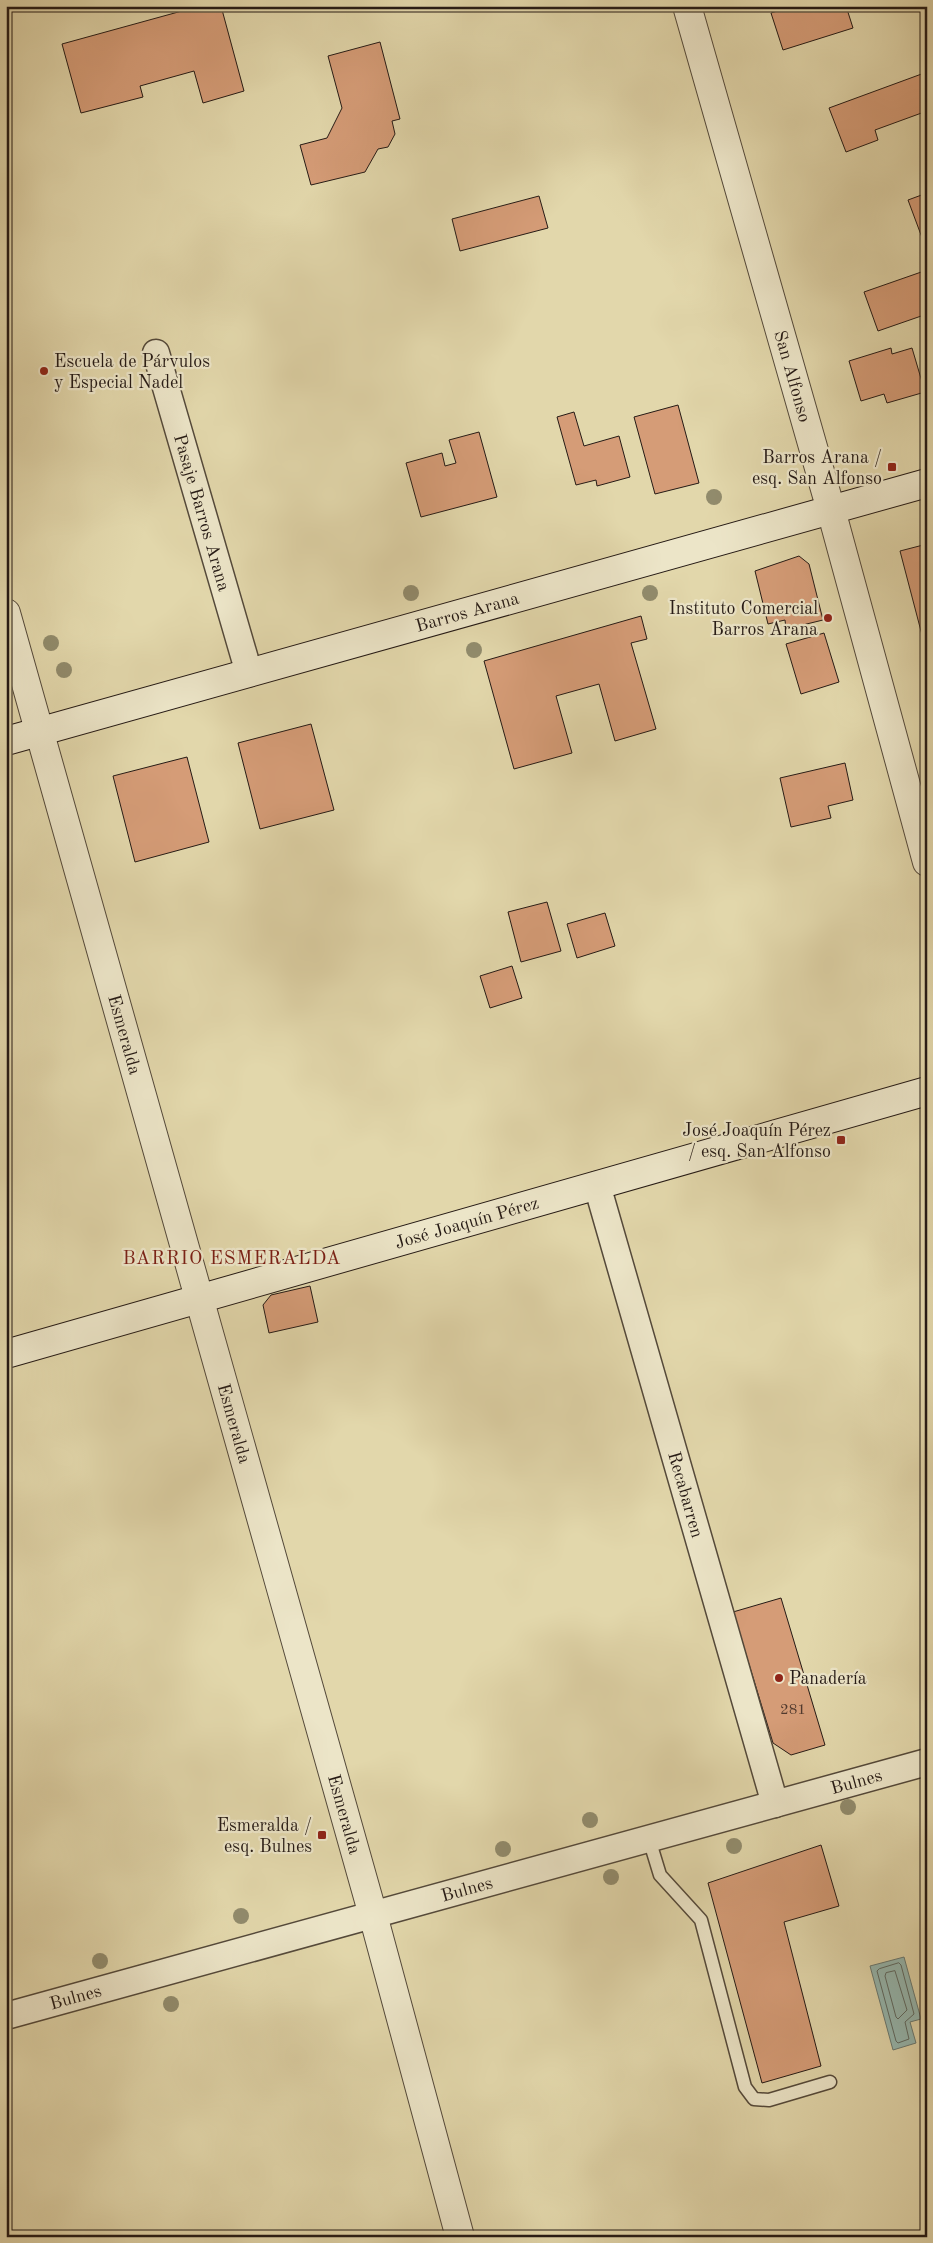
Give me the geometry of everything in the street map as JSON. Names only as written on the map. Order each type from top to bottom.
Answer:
[{"type":"street","name":"San Alfonso","points":[[687,6],[831,510],[927,862]]},
{"type":"street","name":"Pasaje Barros Arana","points":[[156,353],[249,673]]},
{"type":"street","name":"Barros Arana","points":[[6,740],[927,483]]},
{"type":"street","name":"Esmeralda","points":[[6,613],[372,1915],[460,2237]]},
{"type":"street","name":"José Joaquín Pérez","points":[[6,1354],[927,1091]]},
{"type":"street","name":"Recabarren","points":[[597,1185],[775,1804]]},
{"type":"street","name":"Bulnes","points":[[6,2016],[927,1762]]},
{"type":"lane","points":[[649,1839],[660,1875],[701,1920],[745,2087],[754,2099],[769,2100],[830,2082]]},
{"type":"water","points":[[904,1957],[921,2019],[910,2022],[916,2043],[893,2050],[870,1966]]},
{"type":"building","points":[[200,6],[221,6],[244,91],[203,103],[194,71],[140,86],[143,97],[81,113],[62,44]]},
{"type":"building","points":[[793,6],[846,6],[853,28],[783,50],[771,13]]},
{"type":"building","points":[[380,42],[400,119],[392,121],[395,134],[388,147],[378,149],[365,172],[311,185],[300,145],[327,138],[342,108],[328,56]]},
{"type":"building","points":[[927,72],[927,111],[875,130],[878,140],[846,152],[829,108]]},
{"type":"building","points":[[927,193],[927,251],[908,200]]},
{"type":"building","points":[[539,196],[548,228],[460,251],[452,219]]},
{"type":"building","points":[[927,270],[927,314],[878,331],[864,292]]},
{"type":"building","points":[[891,348],[892,354],[912,348],[925,392],[887,403],[884,394],[861,401],[849,361]]},
{"type":"building","points":[[678,405],[699,483],[655,494],[634,417]]},
{"type":"building","points":[[574,412],[584,446],[619,436],[630,477],[597,486],[596,480],[576,485],[557,417]]},
{"type":"building","points":[[479,432],[497,497],[421,517],[406,463],[442,453],[445,466],[456,463],[449,440]]},
{"type":"building","points":[[927,544],[927,634],[922,635],[900,551]]},
{"type":"building","points":[[799,556],[809,564],[823,620],[786,629],[785,620],[768,624],[755,571]]},
{"type":"building","points":[[641,616],[647,639],[631,643],[656,729],[615,741],[599,684],[556,696],[572,753],[514,769],[484,661]]},
{"type":"building","points":[[824,633],[839,682],[801,694],[786,644]]},
{"type":"building","points":[[311,724],[334,810],[260,829],[238,743]]},
{"type":"building","points":[[187,757],[209,842],[135,862],[113,776]]},
{"type":"building","points":[[845,763],[853,800],[828,806],[831,818],[791,827],[780,778]]},
{"type":"building","points":[[547,902],[561,951],[521,962],[508,912]]},
{"type":"building","points":[[605,913],[615,946],[577,958],[567,924]]},
{"type":"building","points":[[512,966],[522,998],[490,1008],[480,976]]},
{"type":"building","points":[[310,1286],[318,1322],[269,1333],[263,1305],[271,1295]]},
{"type":"building","name":"Panadería","points":[[781,1598],[825,1745],[791,1755],[773,1743],[733,1612]]},
{"type":"building","points":[[821,1845],[839,1906],[784,1922],[821,2066],[762,2083],[708,1883]]},
{"type":"place","name":"Escuela de Párvulos y Especial Nadel","points":[[44,371]]},
{"type":"place","name":"Barros Arana / esq. San Alfonso","points":[[892,467]]},
{"type":"place","name":"Instituto Comercial Barros Arana","points":[[828,618]]},
{"type":"place","name":"José Joaquín Pérez / esq. San Alfonso","points":[[841,1140]]},
{"type":"place","name":"Panadería","points":[[779,1678]]},
{"type":"place","name":"Esmeralda / esq. Bulnes","points":[[322,1835]]},
{"type":"district","name":"BARRIO ESMERALDA","points":[[232,1257]]}]
